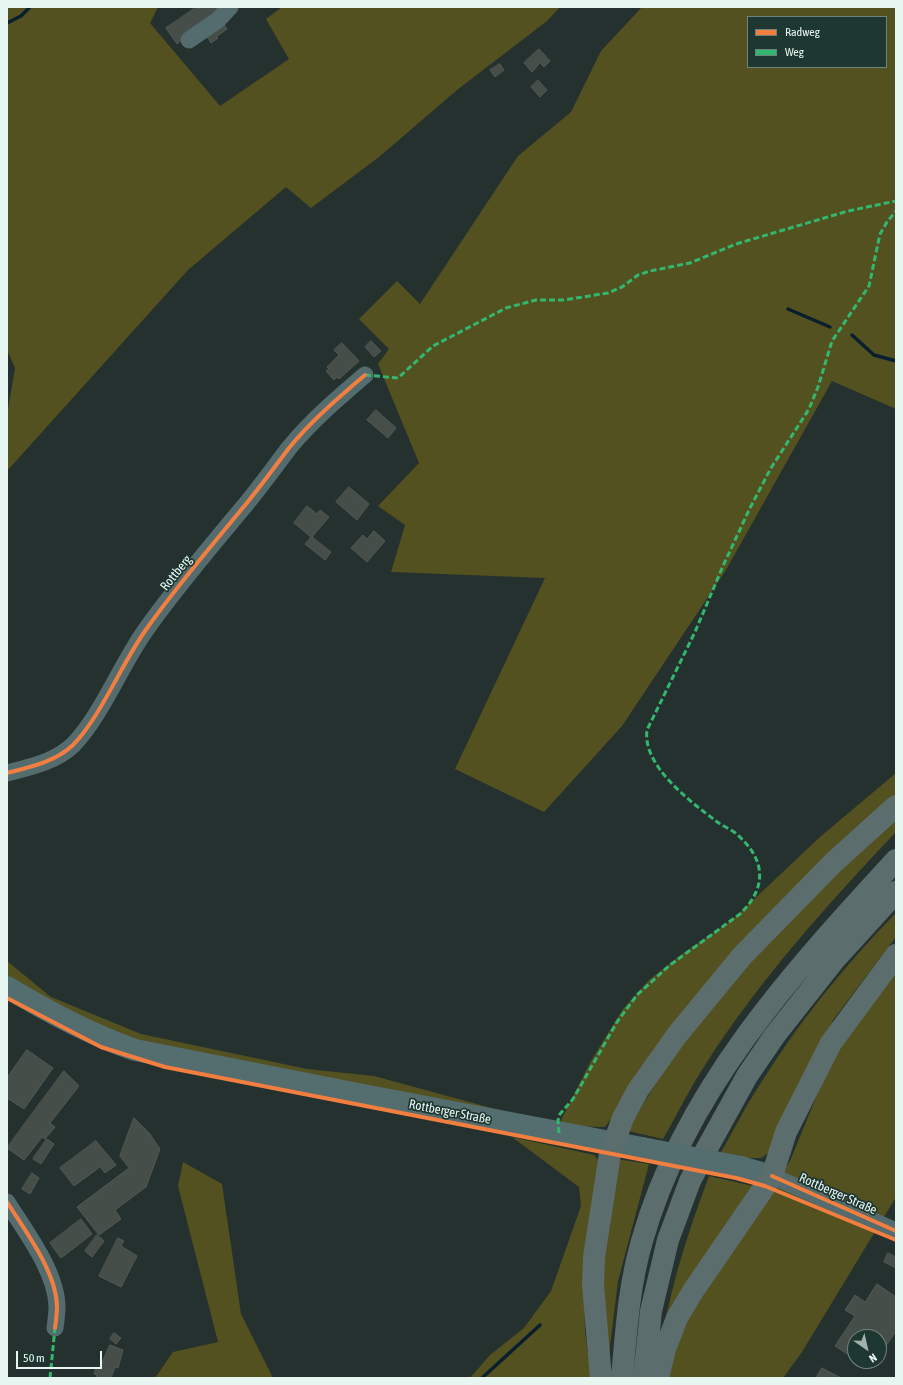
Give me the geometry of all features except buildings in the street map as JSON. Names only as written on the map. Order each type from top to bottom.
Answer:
[{"type":"highway","points":[[600,1378],[593,1285],[594,1257],[612,1142],[623,1118],[638,1090],[677,1034],[742,956],[833,863],[896,806]]},
{"type":"highway","points":[[622,1378],[629,1308],[642,1241],[664,1177],[681,1140],[704,1100],[759,1021],[821,941],[896,860]]},
{"type":"highway","points":[[644,1378],[651,1311],[668,1240],[690,1181],[705,1152],[747,1076],[775,1035],[835,959],[896,892]]},
{"type":"highway","points":[[658,1378],[665,1349],[677,1318],[693,1291],[772,1176],[786,1132],[831,1043],[896,955]]},
{"type":"main road","name":"Rottberger Straße","points":[[7,987],[64,1020],[104,1039],[135,1050],[335,1090],[741,1167],[772,1176]]},
{"type":"street","points":[[189,40],[218,20],[230,7]]},
{"type":"street","name":"Rottberg","points":[[7,773],[36,765],[56,757],[72,746],[85,731],[144,633],[188,573],[310,424],[365,376]]},
{"type":"street","name":"Rottberger Straße","points":[[772,1176],[896,1231]]},
{"type":"street","points":[[7,1202],[39,1254],[52,1280],[57,1307],[55,1328]]},
{"type":"shaded area","points":[[7,7],[158,7],[150,23],[220,106],[289,59],[266,19],[282,7],[560,7],[547,21],[457,90],[379,157],[311,208],[286,187],[188,270],[7,471],[7,415],[15,368],[7,350]]},
{"type":"shaded area","points":[[642,7],[896,7],[896,409],[832,381],[726,570],[622,726],[544,812],[455,769],[545,578],[391,572],[405,525],[378,506],[419,463],[378,364],[389,349],[359,319],[397,281],[420,304],[518,156],[571,112],[601,51]]},
{"type":"shaded area","points":[[896,773],[896,801],[705,992],[605,1127],[558,1126],[591,1061],[623,1009],[649,980],[682,954],[732,920],[820,837]]},
{"type":"shaded area","points":[[896,818],[896,832],[845,886],[796,942],[728,1031],[701,1071],[663,1139],[628,1131],[654,1086],[683,1044],[714,1002],[747,962],[819,887]]},
{"type":"shaded area","points":[[896,913],[896,937],[833,1020],[773,1150],[761,1158],[745,1158],[721,1152],[754,1094],[806,1018],[840,974]]},
{"type":"shaded area","points":[[7,961],[51,997],[141,1034],[307,1069],[374,1076],[558,1126],[135,1043],[7,980]]},
{"type":"shaded area","points":[[896,973],[896,1197],[802,1352],[783,1378],[664,1378],[690,1315],[790,1161],[833,1056]]},
{"type":"shaded area","points":[[512,1137],[594,1155],[599,1161],[584,1277],[585,1331],[591,1378],[470,1378],[490,1355],[524,1328],[551,1291],[581,1206],[579,1187]]},
{"type":"shaded area","points":[[616,1159],[649,1164],[618,1281],[607,1370],[601,1281]]},
{"type":"shaded area","points":[[183,1162],[222,1184],[241,1314],[273,1378],[155,1378],[173,1352],[218,1342],[178,1186]]},
{"type":"shaded area","points":[[709,1176],[753,1186],[663,1333],[672,1292],[683,1253]]},
{"type":"waterway","points":[[7,23],[21,16],[30,7]]},
{"type":"waterway","points":[[788,309],[830,327]]},
{"type":"waterway","points":[[852,335],[874,355],[896,361]]},
{"type":"waterway","points":[[482,1378],[540,1325]]},
{"type":"marked path","points":[[365,375],[398,378],[433,346],[506,308],[536,300],[564,300],[608,293],[622,287],[638,275],[650,271],[690,263],[736,244],[848,211],[896,201]]},
{"type":"marked path","points":[[559,1133],[558,1120],[560,1114],[573,1099],[617,1022],[637,995],[670,965],[740,914],[756,893],[760,872],[752,851],[734,832],[694,804],[670,782],[652,757],[648,743],[647,730],[695,632],[750,508],[771,468],[809,409],[818,387],[832,341],[869,286],[880,234],[896,211]]},
{"type":"marked path","points":[[50,1378],[55,1328]]},
{"type":"cycle path","points":[[7,773],[50,760],[66,751],[73,745],[93,720],[136,644],[180,584],[253,495],[297,438],[325,410],[365,375]]},
{"type":"cycle path","points":[[7,998],[101,1047],[165,1067],[736,1178],[765,1186],[896,1240]]},
{"type":"cycle path","points":[[772,1176],[896,1231]]},
{"type":"cycle path","points":[[7,1202],[30,1238],[51,1279],[57,1306],[55,1328]]}]
